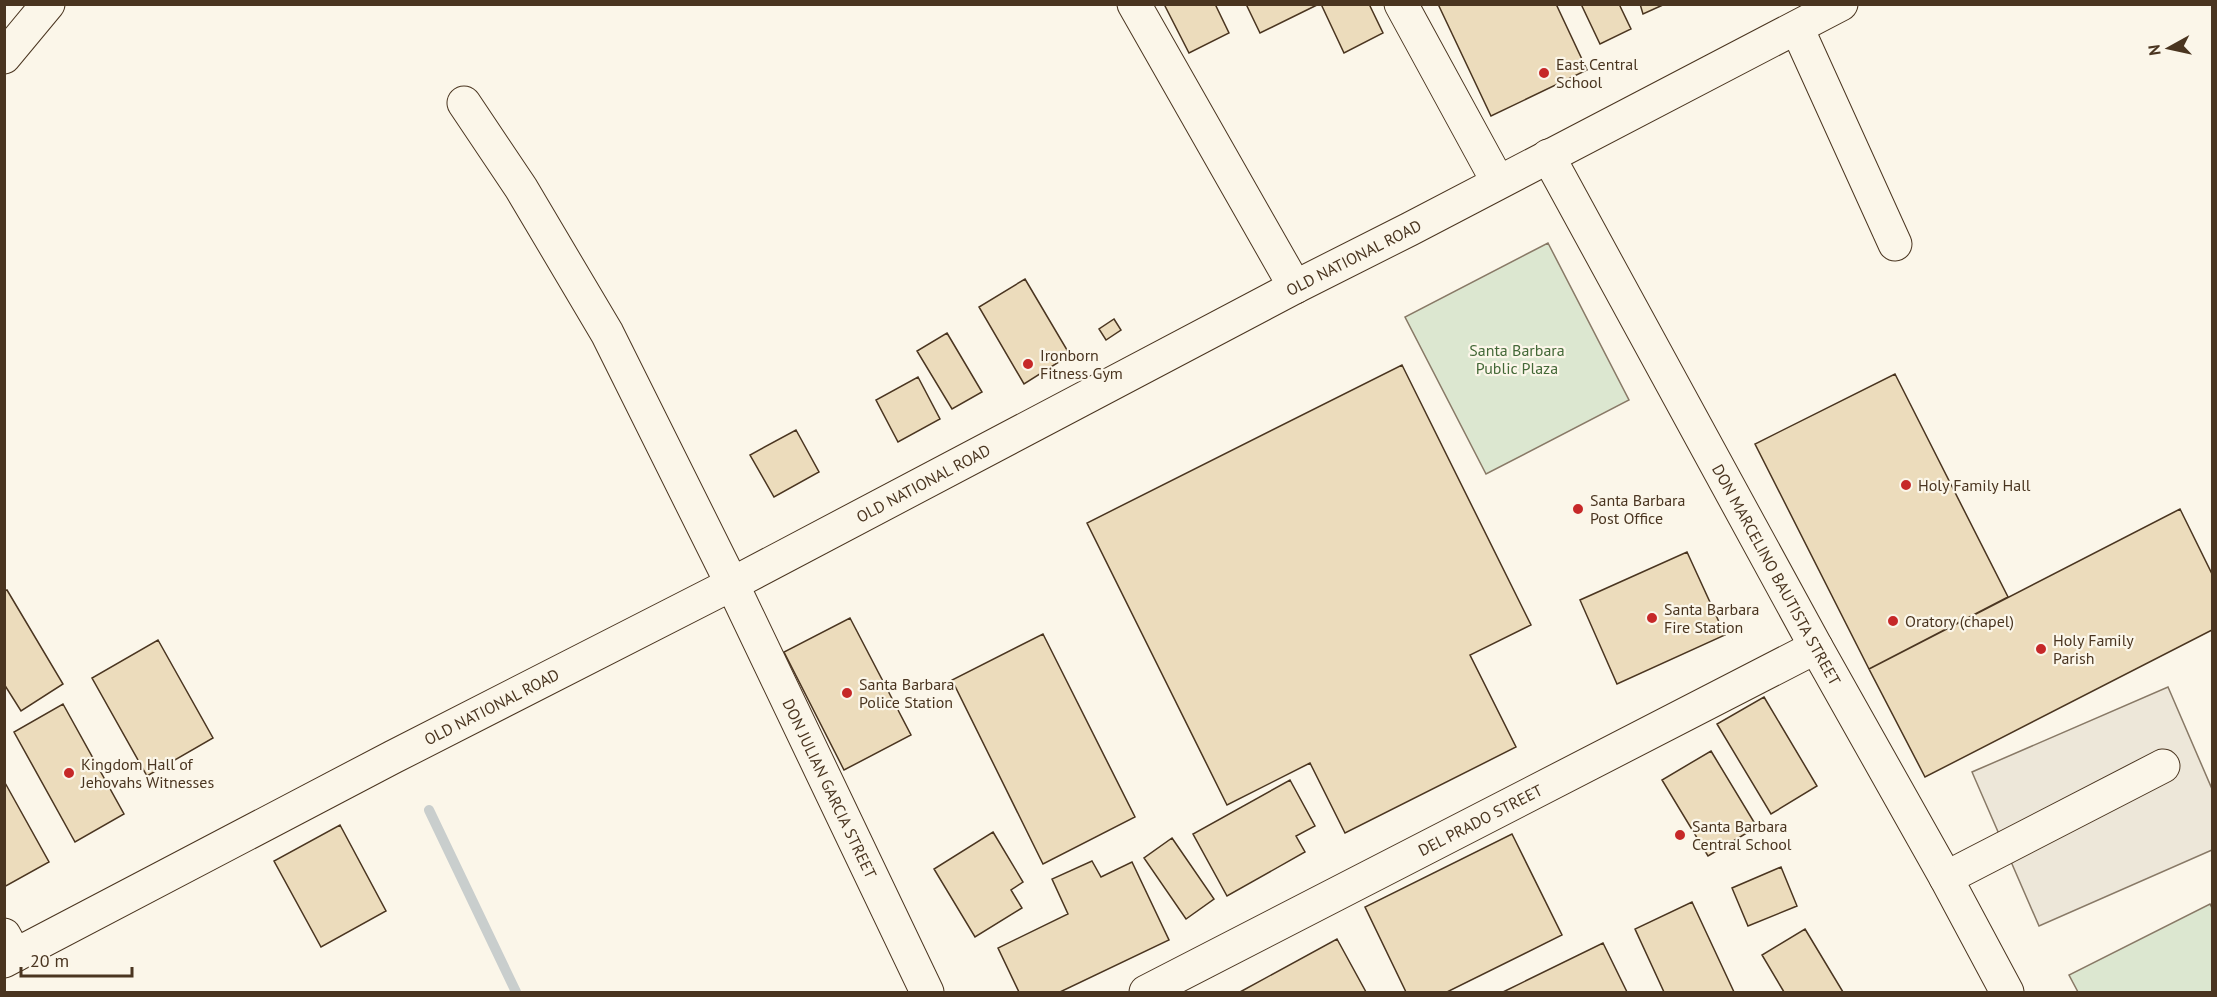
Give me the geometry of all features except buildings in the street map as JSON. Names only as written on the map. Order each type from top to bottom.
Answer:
[{"type":"street","points":[[4,57],[48,4]]},
{"type":"street","points":[[1134,4],[1296,287]]},
{"type":"street","points":[[1401,4],[1498,182]]},
{"type":"street","name":"OLD NATIONAL ROAD","points":[[8,950],[732,584],[1296,287],[1841,4]]},
{"type":"street","points":[[1797,27],[1895,244]]},
{"type":"street","name":"DON JULIAN GARCIA STREET","points":[[464,103],[521,188],[607,333],[732,584],[927,993]]},
{"type":"street","name":"DON MARCELINO BAUTISTA STREET","points":[[1548,156],[1816,647],[1946,878],[2007,993]]},
{"type":"street","name":"DEL PRADO STREET","points":[[1146,993],[1816,647]]},
{"type":"street","points":[[1946,878],[2163,766]]},
{"type":"green space","name":"Santa Barbara Public Plaza","points":[[1548,243],[1629,400],[1486,474],[1405,317]]},
{"type":"green space","points":[[2210,904],[2212,908],[2212,992],[2078,992],[2069,975]]},
{"type":"shaded area","points":[[2168,687],[2212,789],[2212,850],[2039,926],[1972,772]]},
{"type":"waterway","points":[[429,810],[516,992]]},
{"type":"place","name":"East Central School","points":[[1544,73]]},
{"type":"place","name":"Ironborn Fitness Gym","points":[[1028,364]]},
{"type":"place","name":"Holy Family Hall","points":[[1906,485]]},
{"type":"place","name":"Santa Barbara Post Office","points":[[1578,509]]},
{"type":"place","name":"Santa Barbara Fire Station","points":[[1652,618]]},
{"type":"place","name":"Oratory (chapel)","points":[[1893,621]]},
{"type":"place","name":"Holy Family Parish","points":[[2041,649]]},
{"type":"place","name":"Santa Barbara Police Station","points":[[847,693]]},
{"type":"place","name":"Kingdom Hall of Jehovahs Witnesses","points":[[69,773]]},
{"type":"place","name":"Santa Barbara Central School","points":[[1680,835]]}]
